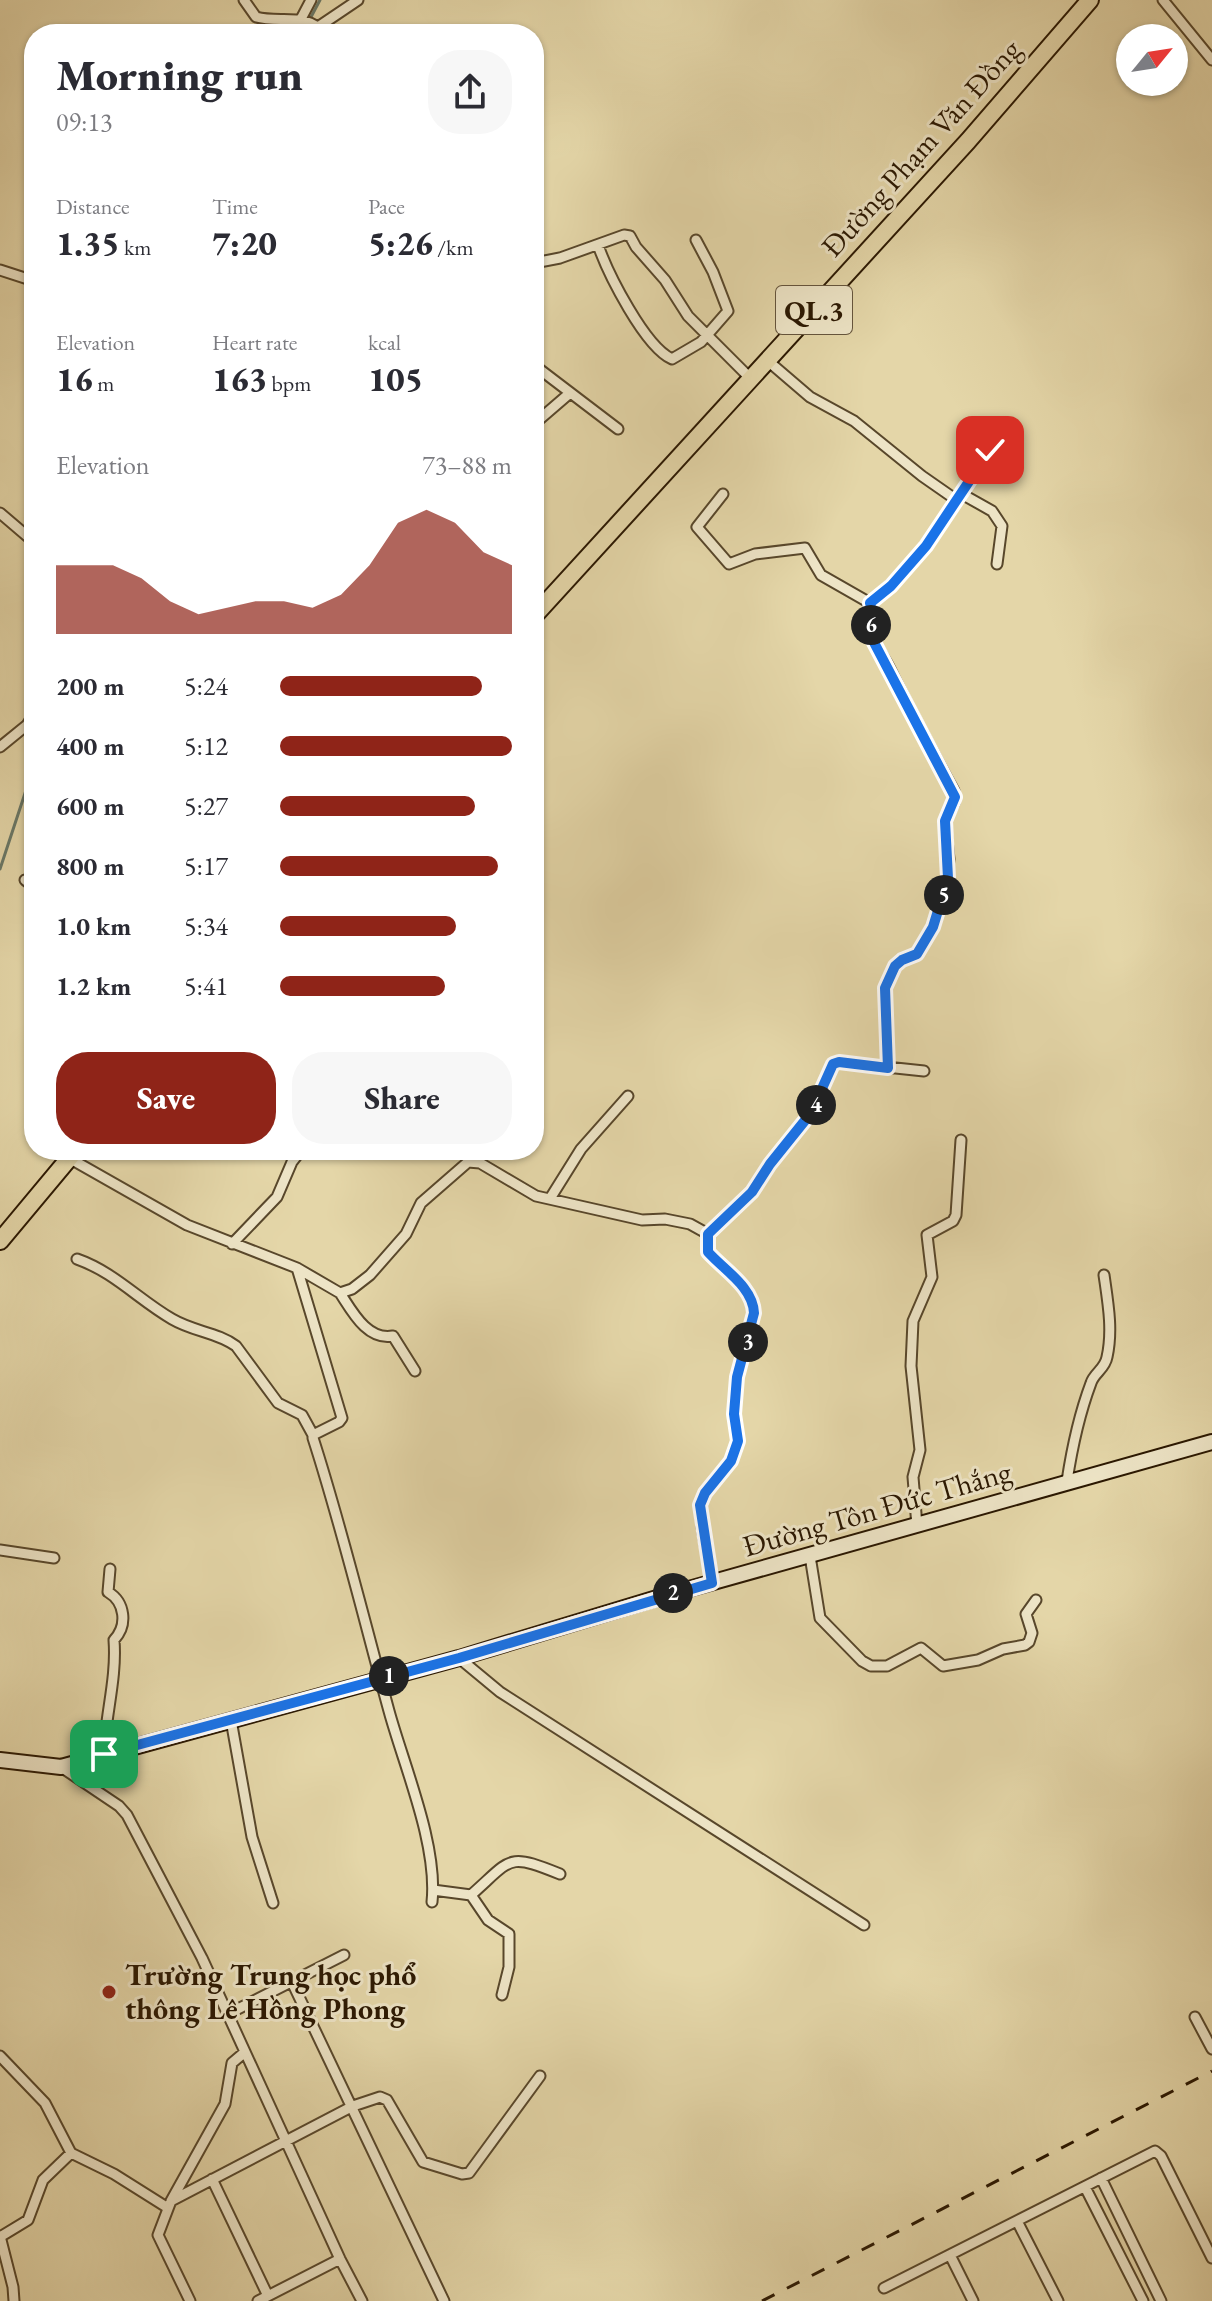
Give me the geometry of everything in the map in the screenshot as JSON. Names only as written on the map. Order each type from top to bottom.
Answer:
[{"type":"highway","name":"Đường Phạm Văn Đồng","points":[[544,605],[974,134],[1086,1]]},
{"type":"highway","points":[[0,1241],[67,1160]]},
{"type":"main road","name":"Đường Tôn Đức Thắng","points":[[0,1760],[61,1767],[459,1658],[1067,1481],[1211,1446]]},
{"type":"street","points":[[244,0],[256,17],[305,24]]},
{"type":"street","points":[[311,0],[312,24]]},
{"type":"street","points":[[314,24],[358,0]]},
{"type":"street","points":[[1163,0],[1212,60]]},
{"type":"street","points":[[544,261],[624,235],[630,236],[665,280],[688,316],[751,379]]},
{"type":"street","points":[[598,245],[615,286],[639,323],[672,359],[701,342],[728,311],[696,240]]},
{"type":"street","points":[[0,270],[24,278]]},
{"type":"street","points":[[768,361],[810,397],[854,421],[922,476],[992,511],[1002,532],[997,564]]},
{"type":"street","points":[[544,373],[618,429]]},
{"type":"street","points":[[544,415],[570,393]]},
{"type":"street","points":[[870,603],[891,586],[926,546],[990,450],[977,424]]},
{"type":"street","points":[[723,494],[697,527],[729,564],[755,554],[805,548],[821,575],[870,603],[873,616],[868,631],[955,797],[945,821],[948,878],[933,927],[917,954],[895,966],[885,988],[888,1068]]},
{"type":"street","points":[[0,513],[24,533]]},
{"type":"street","points":[[0,747],[24,727]]},
{"type":"street","points":[[712,1583],[700,1505],[705,1493],[731,1461],[738,1441],[734,1414],[737,1377],[754,1304],[748,1292],[708,1252],[708,1234],[752,1192],[811,1113],[833,1064],[839,1062],[924,1071]]},
{"type":"street","points":[[551,1197],[581,1149],[628,1096]]},
{"type":"street","points":[[917,1526],[913,1477],[920,1450],[912,1378],[913,1321],[932,1277],[927,1235],[953,1221],[956,1215],[961,1140]]},
{"type":"street","points":[[81,1160],[171,1217],[297,1268],[340,1293],[354,1315],[375,1335],[380,1338],[393,1336],[415,1371]]},
{"type":"street","points":[[232,1244],[277,1197],[294,1160]]},
{"type":"street","points":[[340,1293],[352,1289],[370,1275],[406,1234],[421,1203],[468,1162],[480,1163],[536,1196],[642,1220],[665,1219],[690,1224],[708,1234]]},
{"type":"street","points":[[77,1259],[116,1277],[174,1320],[196,1332],[208,1332],[236,1346],[278,1403],[302,1415],[313,1435],[422,1822],[433,1890],[432,1902]]},
{"type":"street","points":[[297,1268],[342,1418],[313,1435]]},
{"type":"street","points":[[1067,1481],[1076,1428],[1091,1380],[1106,1362],[1108,1353],[1110,1321],[1104,1275]]},
{"type":"street","points":[[0,1550],[54,1558]]},
{"type":"street","points":[[810,1556],[820,1618],[862,1661],[871,1666],[887,1666],[921,1648],[943,1666],[978,1660],[1003,1649],[1025,1645],[1032,1633],[1026,1614],[1036,1600]]},
{"type":"street","points":[[104,1754],[115,1667],[114,1640],[121,1632],[123,1614],[117,1598],[108,1592],[110,1569]]},
{"type":"street","points":[[459,1658],[500,1692],[864,1925]]},
{"type":"street","points":[[231,1720],[252,1837],[273,1903]]},
{"type":"street","points":[[61,1767],[119,1806],[127,1815],[202,1958],[362,2301]]},
{"type":"street","points":[[433,1890],[471,1895],[512,1861],[528,1861],[560,1874]]},
{"type":"street","points":[[471,1895],[488,1920],[509,1934],[509,1967],[502,1995]]},
{"type":"street","points":[[228,2014],[344,1955]]},
{"type":"street","points":[[291,1980],[444,2301]]},
{"type":"street","points":[[1195,2017],[1212,2049]]},
{"type":"street","points":[[190,2301],[158,2235],[169,2204],[225,2104],[232,2063],[245,2052]]},
{"type":"street","points":[[0,2056],[45,2103],[71,2153],[169,2204]]},
{"type":"street","points":[[169,2204],[353,2106],[380,2097],[387,2100],[423,2162],[462,2174],[469,2173],[540,2076]]},
{"type":"street","points":[[884,2288],[1153,2151],[1159,2153],[1212,2258]]},
{"type":"street","points":[[14,2301],[0,2236],[28,2220],[43,2180],[71,2153]]},
{"type":"street","points":[[1101,2178],[1161,2301]]},
{"type":"street","points":[[212,2179],[263,2298],[340,2259]]},
{"type":"street","points":[[1085,2187],[1141,2297],[1153,2285]]},
{"type":"street","points":[[1017,2221],[1058,2301]]},
{"type":"street","points":[[950,2255],[973,2301]]},
{"type":"waterway","points":[[307,24],[320,0]]},
{"type":"waterway","points":[[0,869],[24,796]]},
{"type":"railway","points":[[762,2301],[1212,2071]]},
{"type":"place","name":"Trường Trung học phổ thông Lê Hồng Phong","points":[[109,1992]]},
{"type":"route","points":[[104,1754],[459,1658],[712,1583],[700,1505],[705,1493],[731,1461],[738,1441],[734,1414],[737,1377],[748,1341],[754,1304],[748,1292],[708,1252],[708,1234],[752,1192],[811,1113],[833,1064],[839,1062],[888,1068],[885,988],[895,966],[917,954],[933,927],[948,878],[945,821],[955,797],[868,631],[873,623],[870,603],[891,586],[926,546],[990,450]]}]
